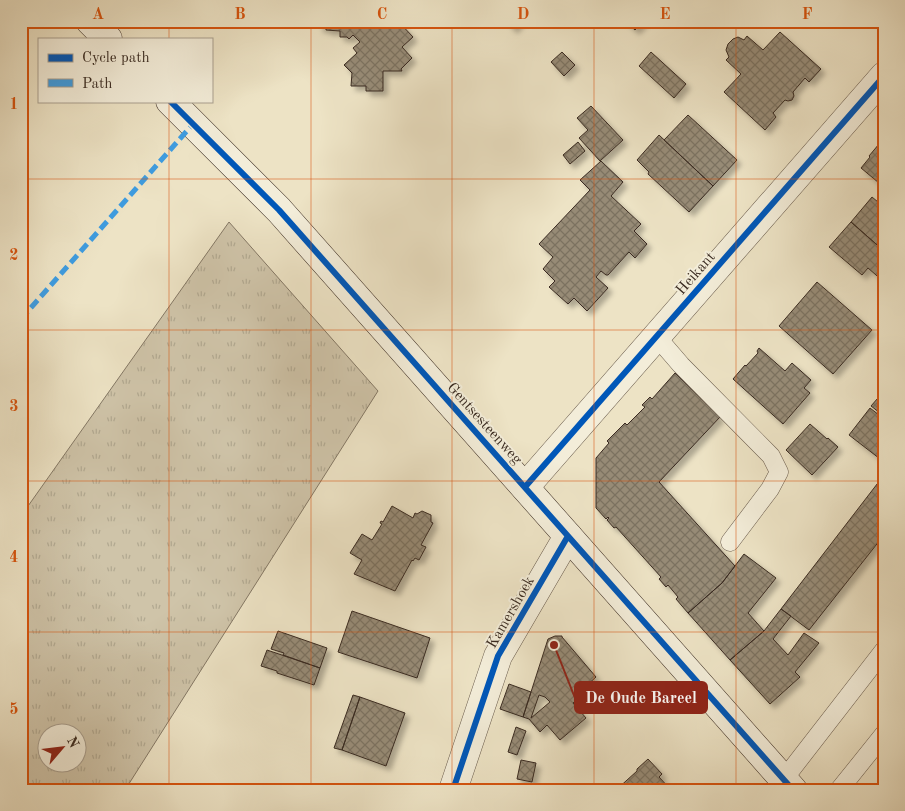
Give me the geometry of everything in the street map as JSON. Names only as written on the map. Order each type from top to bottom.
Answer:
[{"type":"main road","points":[[90,21],[107,38]]},
{"type":"main road","name":"Heikant","points":[[525,487],[884,76]]},
{"type":"main road","name":"Gentsesteenweg","points":[[171,102],[279,210],[789,784]]},
{"type":"main road","name":"Kamershoek","points":[[453,790],[498,656],[568,536]]},
{"type":"lane","points":[[656,336],[681,365],[771,456],[779,472],[770,489],[730,542]]},
{"type":"lane","points":[[789,784],[884,650]]},
{"type":"lane","points":[[839,790],[884,734]]},
{"type":"green space","points":[[229,222],[378,391],[125,790],[21,790],[21,516]]},
{"type":"building","points":[[319,21],[398,21],[413,37],[402,47],[412,58],[401,69],[402,71],[383,71],[383,91],[366,91],[366,86],[351,86],[352,73],[344,65],[357,53],[353,48],[360,42],[353,35],[349,39],[347,37],[340,37],[340,31],[319,28]]},
{"type":"building","points":[[506,21],[520,21],[513,29]]},
{"type":"building","points":[[625,21],[644,21],[635,30]]},
{"type":"building","points":[[780,32],[821,69],[809,82],[805,78],[793,92],[792,100],[785,100],[773,113],[776,117],[765,130],[724,92],[741,74],[726,60],[729,57],[726,50],[728,44],[733,39],[738,37],[744,40],[747,36],[763,50]]},
{"type":"building","points":[[562,52],[575,65],[564,76],[551,62]]},
{"type":"building","points":[[651,52],[686,84],[674,98],[639,66]]},
{"type":"building","points":[[591,106],[623,140],[600,161],[579,138],[588,130],[577,118]]},
{"type":"building","points":[[688,115],[737,160],[713,186],[664,140]]},
{"type":"building","points":[[659,135],[713,186],[689,212],[648,174],[649,172],[637,160]]},
{"type":"building","points":[[884,138],[884,178],[879,183],[861,168]]},
{"type":"building","points":[[578,142],[585,151],[570,164],[563,155]]},
{"type":"building","points":[[601,161],[623,182],[611,196],[641,224],[634,231],[647,244],[635,258],[629,252],[608,275],[601,271],[596,277],[608,288],[587,311],[574,298],[568,304],[549,287],[555,281],[543,269],[553,257],[539,244],[590,190],[580,180]]},
{"type":"building","points":[[872,197],[884,207],[884,251],[851,222]]},
{"type":"building","points":[[851,222],[884,251],[884,282],[868,268],[862,275],[829,247]]},
{"type":"building","points":[[817,282],[872,330],[833,374],[779,326]]},
{"type":"building","points":[[759,348],[785,371],[792,363],[811,380],[804,388],[810,393],[783,424],[733,379],[758,353]]},
{"type":"building","points":[[675,373],[720,417],[659,482],[735,566],[722,583],[688,613],[676,599],[678,597],[668,585],[666,587],[659,579],[661,577],[616,527],[614,528],[607,520],[609,518],[606,519],[596,508],[596,458],[609,443],[607,441],[645,407],[642,405],[650,397],[652,399]]},
{"type":"building","points":[[884,391],[884,416],[871,406]]},
{"type":"building","points":[[870,408],[884,419],[884,462],[849,435]]},
{"type":"building","points":[[810,424],[838,447],[812,475],[786,450]]},
{"type":"building","points":[[884,475],[884,535],[809,630],[781,609]]},
{"type":"building","points":[[392,506],[413,518],[415,513],[417,514],[422,511],[431,515],[431,522],[433,523],[421,545],[426,547],[419,560],[415,558],[412,560],[395,591],[354,574],[362,560],[350,553],[362,534],[372,540],[382,524],[380,523],[381,521],[383,522]]},
{"type":"building","points":[[744,554],[776,578],[748,613],[764,631],[730,660],[688,613],[722,583]]},
{"type":"building","points":[[781,609],[791,616],[773,639],[788,655],[804,633],[819,643],[795,672],[800,677],[770,704],[730,660],[764,631]]},
{"type":"building","points":[[352,611],[430,638],[417,678],[338,652]]},
{"type":"building","points":[[278,631],[327,648],[320,668],[271,649]]},
{"type":"building","points":[[562,636],[596,677],[585,687],[587,690],[573,703],[586,718],[560,740],[547,725],[540,732],[529,719],[523,717],[548,639]],"holes":[[[539,695],[545,697],[550,702],[531,718]]]},
{"type":"building","points":[[267,650],[320,668],[314,685],[261,666]]},
{"type":"building","points":[[509,684],[531,692],[523,717],[500,709]]},
{"type":"building","points":[[353,695],[360,697],[342,750],[334,748]]},
{"type":"building","points":[[360,697],[405,713],[386,766],[342,750]]},
{"type":"building","points":[[516,727],[526,731],[517,755],[508,752]]},
{"type":"building","points":[[648,759],[662,774],[659,777],[671,790],[616,790],[637,771]]},
{"type":"building","points":[[521,760],[536,763],[532,782],[517,779]]},
{"type":"marked path","points":[[21,319],[193,124]]},
{"type":"cycle path","points":[[525,487],[884,76]]},
{"type":"cycle path","points":[[171,102],[279,210],[793,790]]},
{"type":"cycle path","points":[[453,790],[498,656],[568,536]]},
{"type":"place","name":"De Oude Bareel","points":[[554,645]]}]
